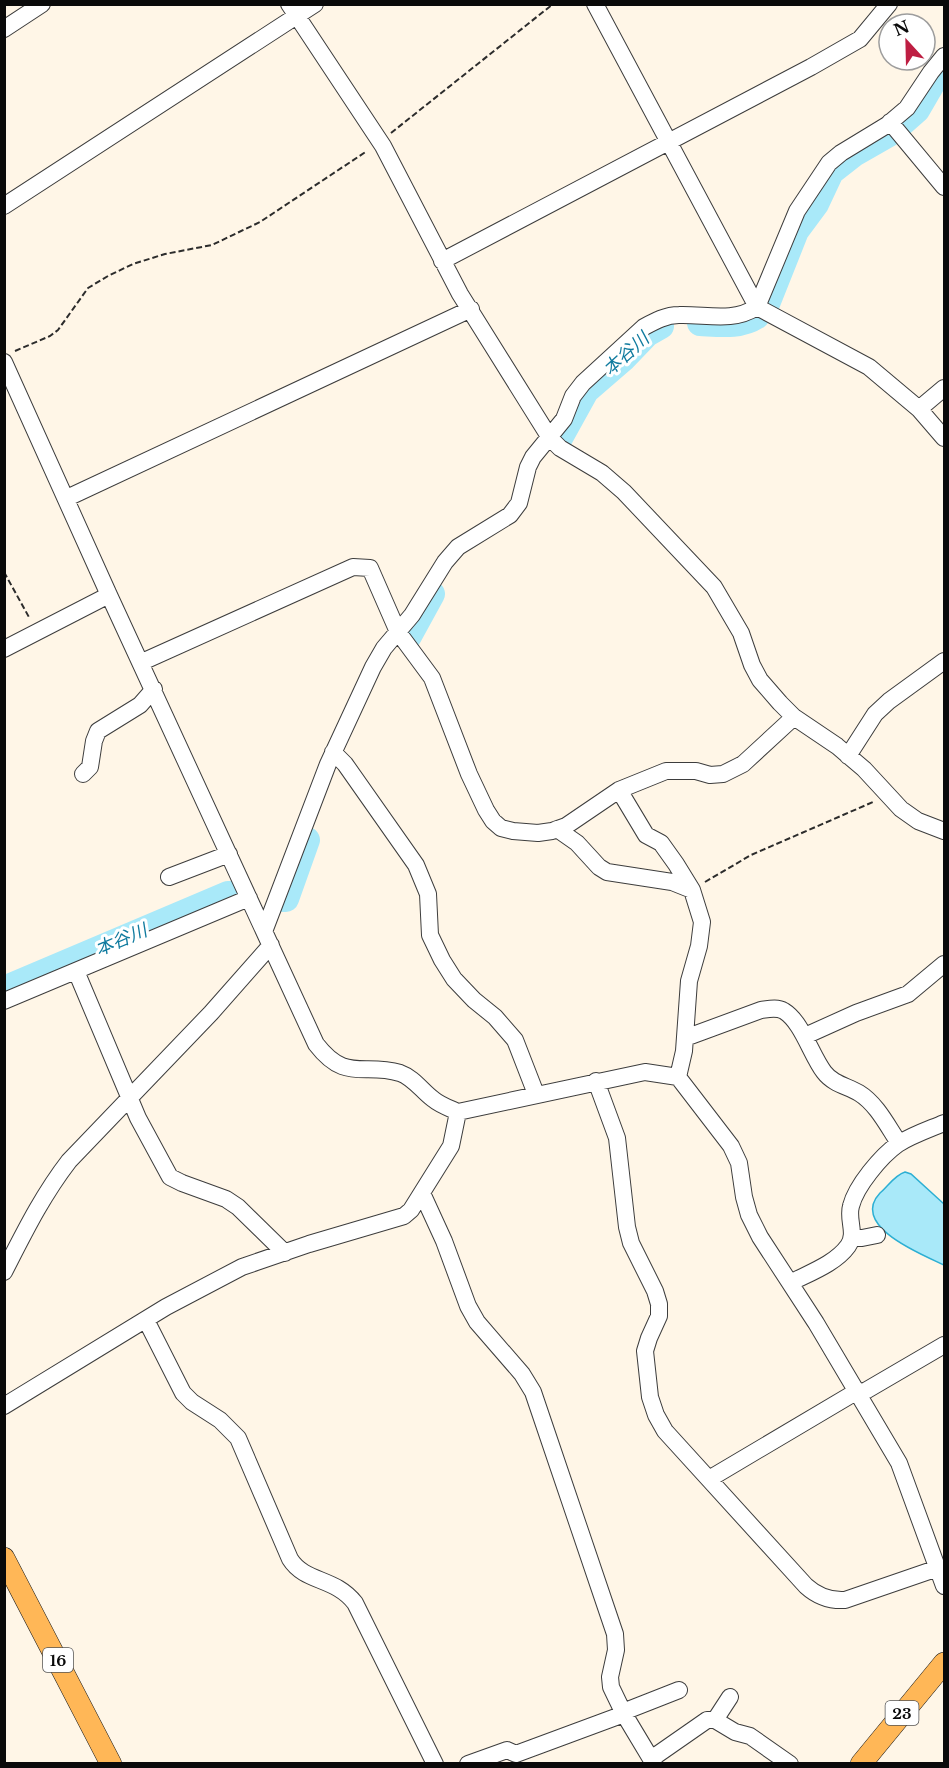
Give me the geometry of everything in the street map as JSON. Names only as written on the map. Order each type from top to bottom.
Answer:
[{"type":"main road","name":"16","points":[[4,1558],[111,1764]]},
{"type":"main road","name":"23","points":[[861,1764],[945,1664]]},
{"type":"street","points":[[4,29],[42,4]]},
{"type":"street","points":[[4,206],[293,10],[315,4]]},
{"type":"street","points":[[595,4],[757,307],[869,367],[918,409],[945,438]]},
{"type":"street","points":[[442,261],[860,39],[889,4]]},
{"type":"street","points":[[293,10],[380,142],[442,261],[550,438],[560,448],[602,473],[624,492],[714,587],[741,633],[760,680],[794,717],[848,756],[901,809],[918,821],[945,831]]},
{"type":"street","points":[[4,1272],[34,1211],[69,1161],[130,1098],[268,937],[333,752],[373,667],[412,615],[445,562],[459,548],[510,515],[519,503],[528,467],[541,446],[564,419],[573,396],[583,383],[644,327],[664,317],[677,314],[736,317],[757,307],[797,211],[816,181],[840,153],[890,122],[907,108],[931,72],[945,56]]},
{"type":"street","points":[[890,122],[945,187]]},
{"type":"street","points":[[67,498],[471,309]]},
{"type":"street","points":[[9,357],[109,595],[316,1044],[327,1059],[353,1070],[384,1070],[402,1074],[413,1080],[433,1100],[458,1112],[645,1072],[678,1077],[731,1146],[739,1163],[749,1215],[899,1463],[945,1586]]},
{"type":"street","points":[[918,409],[945,388]]},
{"type":"street","points":[[141,662],[353,567],[370,568],[398,632],[432,678],[469,774],[493,821],[501,828],[513,831],[538,833],[566,826],[619,790],[666,771],[723,774],[743,764],[794,717]]},
{"type":"street","points":[[4,649],[109,595]]},
{"type":"street","points":[[848,756],[875,714],[889,701],[944,663]]},
{"type":"street","points":[[83,774],[90,767],[98,731],[140,705],[154,689]]},
{"type":"street","points":[[333,752],[345,764],[416,865],[428,894],[430,935],[435,948],[454,980],[495,1017],[515,1040],[536,1094]]},
{"type":"street","points":[[619,790],[646,835],[661,843],[668,851],[692,890],[700,914],[702,934],[689,981],[678,1077]]},
{"type":"street","points":[[557,829],[577,843],[607,872],[672,882],[692,890]]},
{"type":"street","points":[[170,877],[229,854]]},
{"type":"street","points":[[4,1001],[249,898]]},
{"type":"street","points":[[805,1036],[856,1013],[908,994],[945,964]]},
{"type":"street","points":[[76,971],[138,1118],[170,1177],[232,1203],[285,1253]]},
{"type":"street","points":[[684,1038],[761,1010],[773,1008],[784,1011],[805,1036],[814,1058],[826,1076],[858,1093],[869,1102],[899,1143]]},
{"type":"street","points":[[596,1081],[617,1138],[627,1227],[631,1243],[659,1304],[659,1316],[645,1351],[650,1396],[656,1415],[665,1431],[815,1594],[835,1601],[845,1600],[938,1568]]},
{"type":"street","points":[[4,1406],[166,1307],[242,1267],[404,1216],[423,1193],[451,1146],[458,1112]]},
{"type":"street","points":[[790,1283],[837,1257],[847,1248],[852,1238],[850,1209],[854,1198],[872,1172],[899,1143],[945,1123]]},
{"type":"street","points":[[423,1193],[468,1306],[477,1322],[522,1374],[533,1392],[615,1634],[616,1650],[610,1677],[611,1686],[624,1713],[653,1761],[707,1720],[715,1720],[735,1732],[750,1736],[790,1764]]},
{"type":"street","points":[[852,1238],[877,1235]]},
{"type":"street","points":[[146,1320],[183,1394],[220,1420],[238,1438],[295,1567],[339,1587],[355,1603],[435,1764]]},
{"type":"street","points":[[709,1479],[945,1345]]},
{"type":"street","points":[[468,1764],[507,1750],[518,1759],[679,1690]]},
{"type":"street","points":[[715,1720],[730,1697]]},
{"type":"path","points":[[9,357],[58,330],[88,288],[108,276],[133,264],[165,254],[213,245],[260,222],[380,142],[553,4]]},
{"type":"path","points":[[4,572],[37,632]]},
{"type":"path","points":[[692,890],[752,855],[889,795]]},
{"type":"water","points":[[905,1172],[911,1174],[944,1204],[944,1265],[906,1247],[881,1228],[874,1217],[873,1205],[880,1193],[895,1178]]},
{"type":"waterway","name":"本谷川","points":[[900,125],[917,110],[944,68]]},
{"type":"waterway","name":"本谷川","points":[[767,304],[796,231],[816,204],[831,172],[854,154],[889,134]]},
{"type":"waterway","name":"本谷川","points":[[700,323],[737,323],[757,316]]},
{"type":"waterway","name":"本谷川","points":[[560,438],[586,391],[623,359],[647,334],[661,326]]},
{"type":"waterway","name":"本谷川","points":[[409,636],[432,594]]},
{"type":"waterway","name":"本谷川","points":[[283,899],[286,899],[307,840]]},
{"type":"waterway","name":"本谷川","points":[[4,989],[228,894],[238,894]]}]
